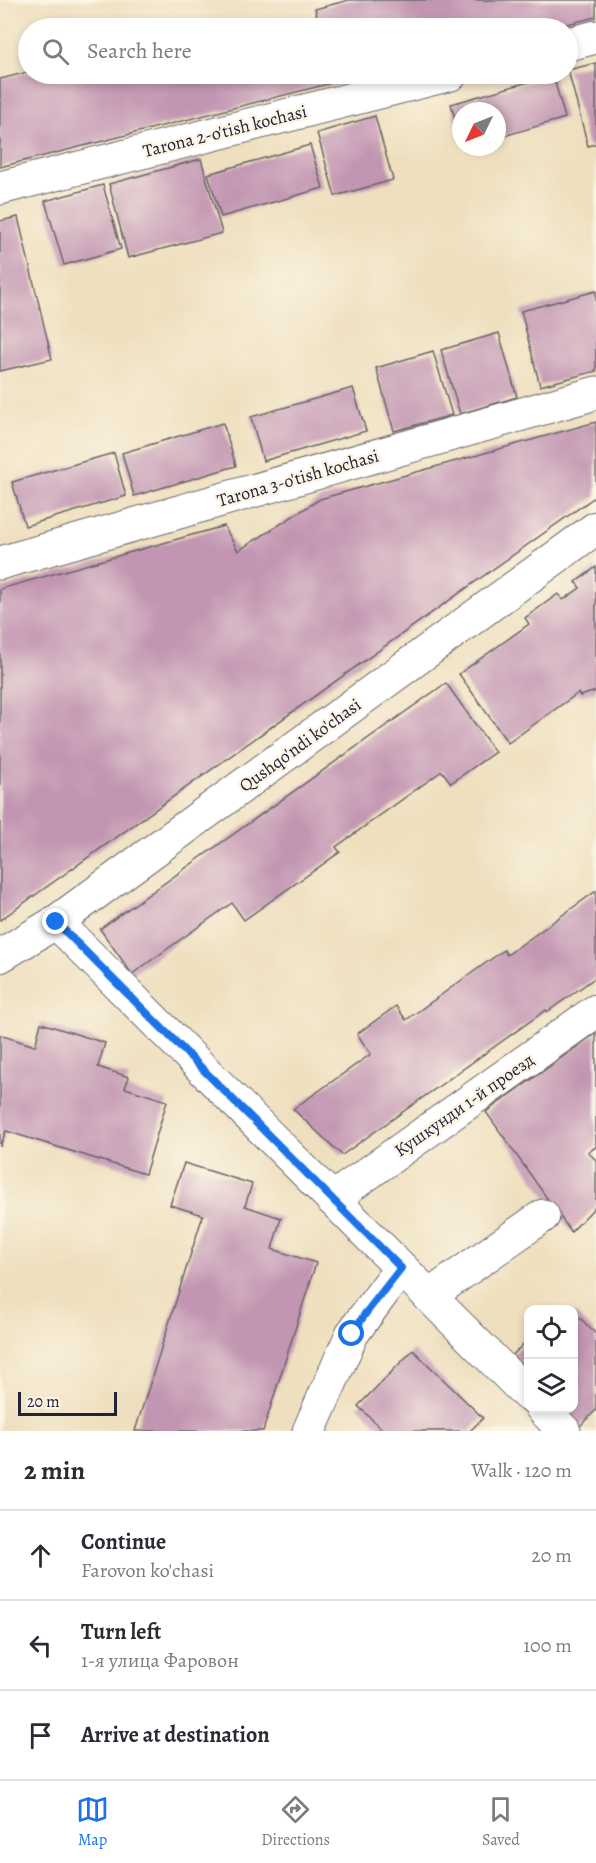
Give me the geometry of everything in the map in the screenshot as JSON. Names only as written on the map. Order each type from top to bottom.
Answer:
[{"type":"street","points":[[578,41],[596,37]]},
{"type":"street","name":"Tarona 2-o'tish kochasi","points":[[0,188],[411,84]]},
{"type":"street","name":"Tarona 3-o'tish kochasi","points":[[0,563],[596,393]]},
{"type":"street","name":"Qushqo'ndi ko'chasi","points":[[0,956],[56,922],[596,528]]},
{"type":"street","points":[[56,922],[524,1391]]},
{"type":"street","name":"Кушкунди 1-й проезд","points":[[332,1198],[596,1011]]},
{"type":"street","points":[[429,1296],[543,1216]]},
{"type":"street","points":[[309,1431],[352,1334],[401,1268]]},
{"type":"street","points":[[547,1413],[564,1431]]},
{"type":"building","points":[[349,0],[596,0],[596,17],[578,21],[578,18],[317,18],[315,9]]},
{"type":"building","points":[[596,63],[596,144],[588,146],[572,84],[578,84],[578,68]]},
{"type":"building","points":[[18,74],[18,84],[328,84],[0,167],[0,79]]},
{"type":"building","points":[[521,84],[556,84],[565,118],[506,135],[506,102],[458,102]]},
{"type":"building","points":[[375,116],[393,180],[335,196],[317,133]]},
{"type":"building","points":[[310,145],[323,188],[221,217],[208,174]]},
{"type":"building","points":[[201,159],[222,233],[128,258],[109,184]]},
{"type":"building","points":[[103,185],[121,249],[64,265],[45,201]]},
{"type":"building","points":[[18,217],[52,359],[0,371],[0,221]]},
{"type":"building","points":[[596,291],[596,371],[540,386],[521,311]]},
{"type":"building","points":[[499,333],[517,397],[460,414],[441,350]]},
{"type":"building","points":[[433,351],[452,415],[394,431],[376,368]]},
{"type":"building","points":[[353,388],[366,431],[263,461],[251,417]]},
{"type":"building","points":[[596,422],[596,496],[0,920],[0,589],[224,526],[238,551],[320,499]]},
{"type":"building","points":[[223,423],[236,466],[134,496],[122,453]]},
{"type":"building","points":[[114,453],[126,496],[25,526],[12,482]]},
{"type":"building","points":[[596,567],[596,691],[580,696],[578,693],[508,743],[459,674],[529,624],[525,618],[558,594],[563,600],[580,588],[576,582]]},
{"type":"building","points":[[446,683],[495,752],[451,783],[442,771],[336,847],[340,852],[244,920],[232,903],[132,974],[100,929]]},
{"type":"building","points":[[596,891],[596,977],[342,1155],[293,1109],[371,1054],[357,1034],[396,1006],[406,1020],[504,950],[507,955]]},
{"type":"building","points":[[41,1023],[105,1043],[98,1067],[129,1077],[125,1088],[167,1101],[145,1174],[6,1131],[0,1147],[0,1035],[35,1046]]},
{"type":"building","points":[[596,1033],[596,1147],[588,1152],[596,1160],[596,1206],[571,1232],[486,1112]]},
{"type":"building","points":[[184,1163],[252,1184],[245,1206],[281,1218],[272,1249],[316,1263],[263,1431],[135,1431],[203,1215],[170,1205]]},
{"type":"building","points":[[578,1316],[596,1334],[596,1410],[579,1427],[565,1413],[578,1413]]},
{"type":"building","points":[[524,1343],[524,1374],[509,1359]]},
{"type":"building","points":[[413,1350],[483,1418],[470,1431],[384,1431],[358,1406]]},
{"type":"route","points":[[56,922],[401,1268],[352,1334]]}]
